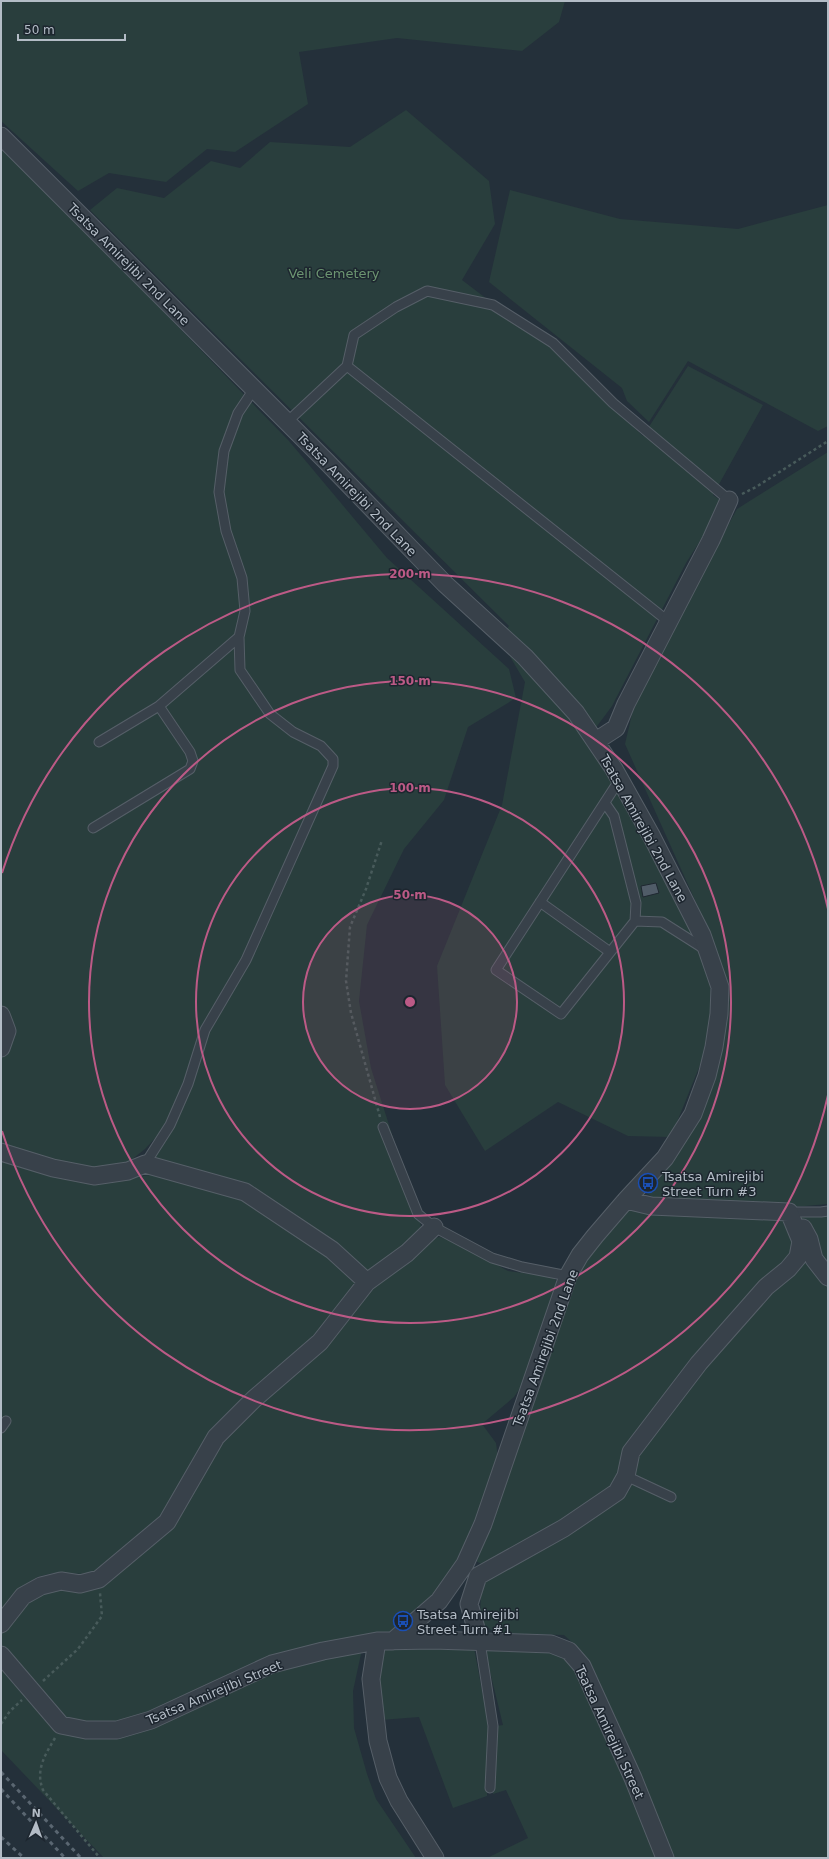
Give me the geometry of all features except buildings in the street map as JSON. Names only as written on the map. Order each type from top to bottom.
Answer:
[{"type":"street","name":"Tsatsa Amirejibi 2nd Lane","points":[[1,136],[287,422],[445,584],[524,657],[576,712],[620,779],[702,934],[720,987],[715,1040],[707,1076],[693,1114],[665,1158],[626,1200],[580,1256],[568,1276],[483,1524],[465,1564],[438,1601],[385,1641]]},
{"type":"street","points":[[596,741],[616,728],[626,704],[711,540],[729,500]]},
{"type":"street","points":[[1,1015],[7,1031],[1,1048]]},
{"type":"street","points":[[1,1152],[52,1168],[94,1176],[128,1171],[146,1164],[245,1192],[332,1250],[367,1282]]},
{"type":"street","points":[[626,1200],[650,1206],[789,1212],[800,1221],[810,1239],[814,1259],[828,1277]]},
{"type":"street","points":[[480,1642],[469,1604],[478,1576],[564,1528],[617,1492],[626,1476],[631,1452],[699,1363],[766,1288],[788,1269],[798,1257],[801,1241],[789,1212]]},
{"type":"street","points":[[1,1624],[23,1596],[41,1586],[61,1581],[80,1584],[99,1579],[167,1522],[216,1437],[254,1399],[320,1342],[367,1282],[407,1253],[434,1227]]},
{"type":"street","name":"Tsatsa Amirejibi Street","points":[[61,1725],[86,1730],[117,1730],[151,1720],[272,1664],[323,1652],[385,1641],[433,1640],[552,1644],[569,1652],[582,1666],[633,1778],[665,1858]]},
{"type":"street","points":[[385,1641],[371,1679],[378,1741],[388,1778],[399,1801],[435,1858]]},
{"type":"street","points":[[1,1654],[31,1692],[61,1725]]},
{"type":"lane","points":[[287,422],[347,366],[354,335],[396,307],[427,291],[493,305],[553,343],[613,403],[729,500]]},
{"type":"lane","points":[[347,366],[669,622]]},
{"type":"lane","points":[[146,1164],[170,1126],[188,1084],[205,1030],[246,960],[333,766],[333,759],[321,746],[292,732],[270,714],[253,692],[240,670],[239,637],[245,611],[242,578],[226,531],[219,492],[224,451],[238,413],[254,389]]},
{"type":"lane","points":[[100,742],[159,706],[239,637]]},
{"type":"lane","points":[[93,828],[190,769],[193,761],[190,752],[159,706]]},
{"type":"lane","points":[[605,803],[614,816],[636,903],[635,921],[561,1014],[496,970],[620,779]]},
{"type":"lane","points":[[540,902],[610,952]]},
{"type":"lane","points":[[635,921],[662,922],[708,951]]},
{"type":"lane","points":[[383,1127],[418,1214],[434,1227],[492,1258],[522,1267],[568,1276]]},
{"type":"lane","points":[[789,1212],[828,1211]]},
{"type":"lane","points":[[626,1476],[671,1497]]},
{"type":"lane","points":[[465,1564],[478,1576]]},
{"type":"lane","points":[[480,1642],[493,1726],[490,1788]]},
{"type":"path","points":[[729,500],[756,487],[828,441]]},
{"type":"path","points":[[382,840],[366,889],[350,927],[346,981],[351,1014],[383,1127]]},
{"type":"path","points":[[1,1724],[10,1711],[78,1649],[102,1616],[99,1579]]},
{"type":"path","points":[[61,1725],[43,1760],[38,1779],[43,1790],[100,1858]]},
{"type":"green space","points":[[1,1],[565,1],[559,22],[522,51],[397,38],[299,52],[308,104],[235,152],[207,149],[166,182],[109,173],[78,191],[1,121]]},
{"type":"green space","name":"Veli Cemetery","points":[[406,110],[489,181],[495,224],[462,280],[549,346],[643,436],[688,366],[763,405],[713,495],[724,503],[686,563],[612,706],[586,741],[625,796],[711,973],[710,1018],[702,1060],[671,1137],[628,1136],[558,1102],[485,1151],[445,1085],[437,966],[502,805],[525,682],[499,638],[509,626],[90,210],[117,188],[164,198],[211,161],[240,168],[270,142],[350,147]]},
{"type":"green space","points":[[1,144],[289,441],[387,558],[509,669],[516,698],[468,727],[444,800],[404,849],[367,925],[359,1001],[371,1068],[421,1226],[418,1235],[371,1271],[362,1269],[305,1225],[153,1159],[181,1092],[161,1132],[145,1149],[130,1161],[105,1170],[90,1168],[1,1147],[1,1057],[6,1050],[1,1011]]},
{"type":"green space","points":[[510,190],[620,219],[738,229],[828,205],[828,426],[818,431],[688,361],[649,422],[627,401],[622,388],[489,282]]},
{"type":"green space","points":[[828,452],[828,1204],[782,1208],[660,1203],[647,1193],[686,1136],[726,988],[722,967],[698,907],[625,744],[632,714],[652,664],[737,509]]},
{"type":"green space","points":[[1,1160],[105,1182],[150,1175],[240,1194],[323,1252],[359,1284],[317,1335],[207,1441],[164,1515],[91,1574],[53,1573],[37,1577],[12,1600],[1,1614]]},
{"type":"green space","points":[[627,1208],[778,1215],[788,1222],[796,1246],[622,1469],[607,1495],[485,1566],[476,1561],[475,1556],[579,1267]]},
{"type":"green space","points":[[828,1215],[828,1858],[671,1858],[636,1767],[600,1685],[579,1649],[564,1635],[495,1633],[484,1624],[480,1615],[481,1593],[486,1580],[629,1491],[635,1454],[709,1358],[800,1263],[795,1217]]},
{"type":"green space","points":[[440,1237],[457,1243],[508,1271],[553,1277],[557,1282],[558,1292],[528,1376],[514,1397],[482,1424],[496,1443],[498,1458],[475,1525],[442,1588],[401,1626],[383,1635],[162,1710],[121,1721],[90,1723],[70,1721],[57,1713],[1,1644],[1,1631],[17,1610],[54,1586],[77,1588],[171,1525],[215,1448],[370,1286],[428,1239]]},
{"type":"green space","points":[[484,1647],[550,1648],[569,1658],[627,1782],[655,1858],[487,1858],[528,1838],[506,1790],[493,1794],[497,1726],[503,1725]]},
{"type":"green space","points":[[474,1648],[488,1722],[487,1796],[453,1808],[419,1717],[368,1721],[376,1649]]},
{"type":"green space","points":[[358,1651],[361,1654],[353,1691],[354,1728],[376,1799],[416,1858],[104,1858],[1,1750],[1,1665],[51,1725],[94,1737],[244,1681],[308,1659]]},
{"type":"railway","points":[[1,1772],[81,1858]]},
{"type":"railway","points":[[1,1789],[65,1858]]},
{"type":"railway","points":[[1,1837],[24,1858]]},
{"type":"place","name":"Tsatsa Amirejibi Street Turn #3","points":[[648,1183]]},
{"type":"place","name":"Tsatsa Amirejibi Street Turn #1","points":[[403,1621]]}]
